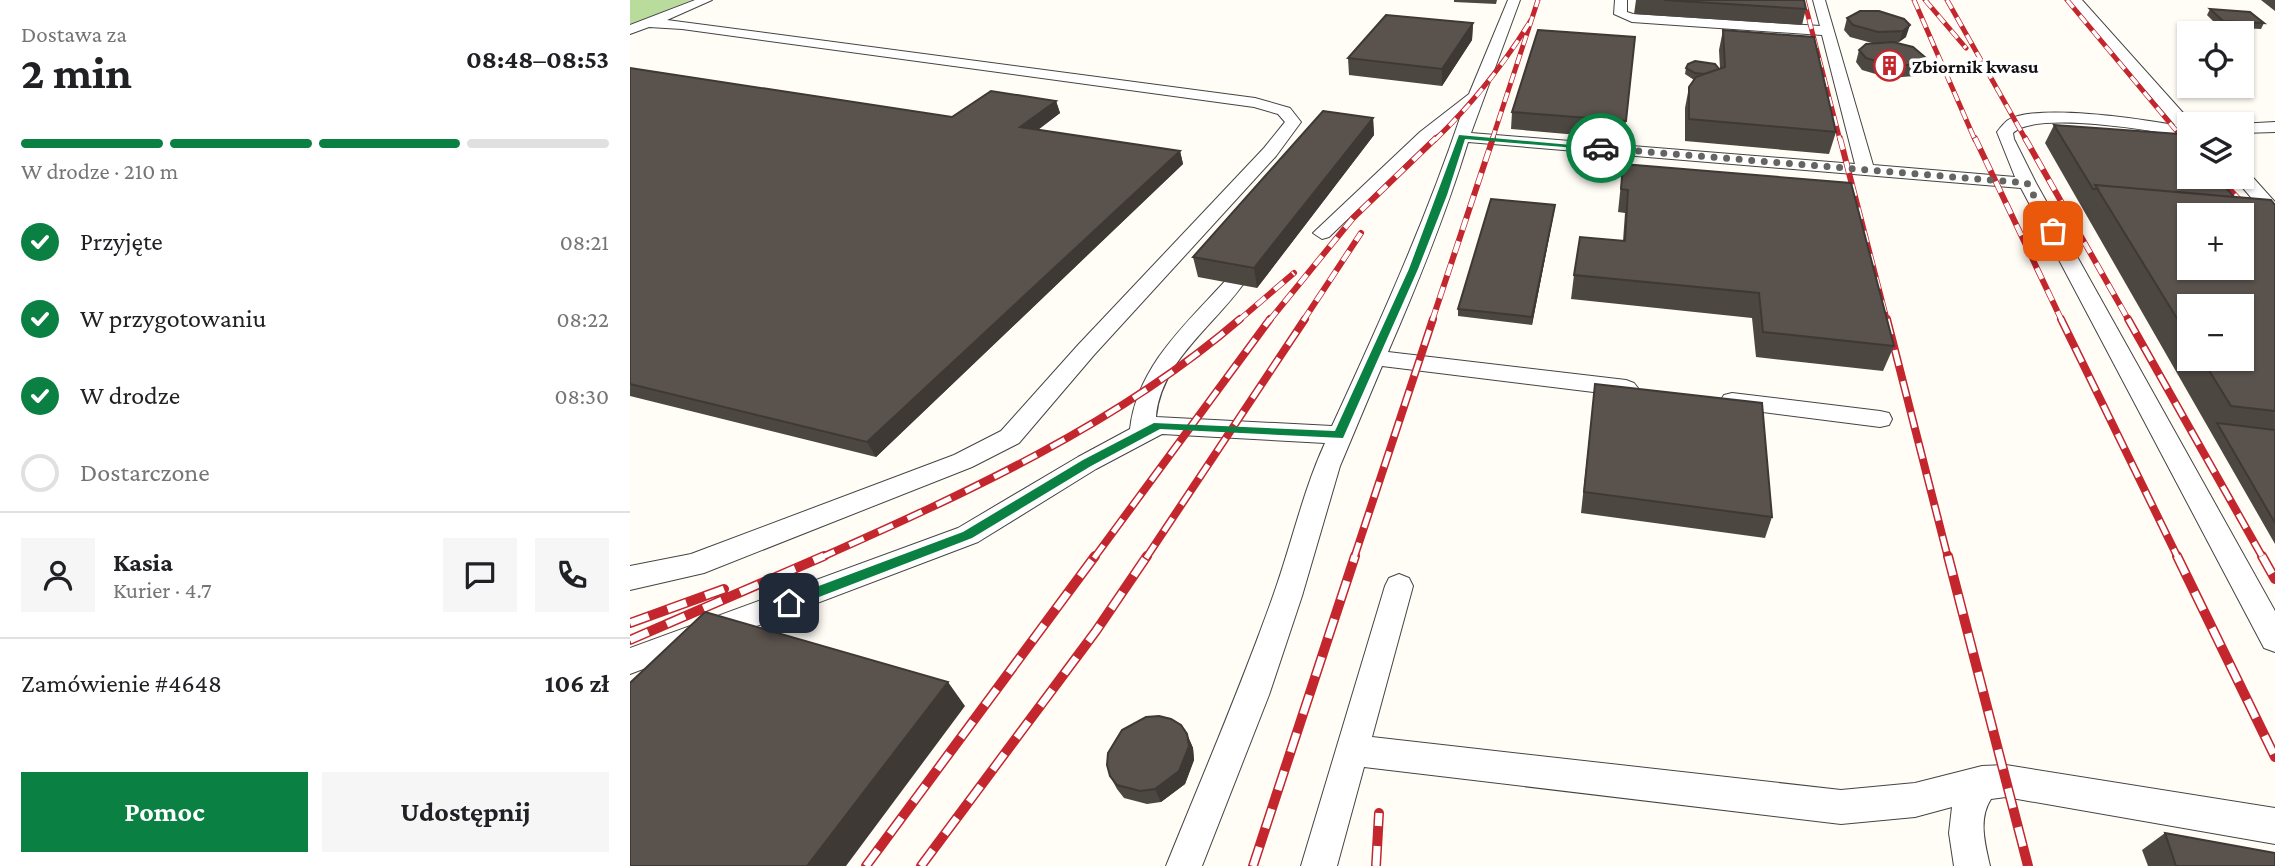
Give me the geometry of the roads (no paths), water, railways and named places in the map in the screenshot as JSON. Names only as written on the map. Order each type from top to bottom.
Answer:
[{"type":"lane","points":[[639,27],[706,0]]},
{"type":"lane","points":[[1184,866],[1238,738],[1288,596],[1316,498],[1339,435],[1375,358],[1443,195],[1475,96],[1514,0]]},
{"type":"lane","points":[[1621,0],[1620,14],[1633,18],[1827,31]]},
{"type":"lane","points":[[1819,0],[1865,169]]},
{"type":"lane","points":[[2075,0],[2177,118]]},
{"type":"lane","points":[[630,578],[694,565],[963,461],[1010,437],[1086,350],[1270,152],[1293,122],[1284,111],[1255,103],[682,24],[639,27]]},
{"type":"lane","points":[[1322,233],[1426,135],[1475,96]]},
{"type":"lane","points":[[2177,129],[2149,124],[2054,119],[2017,122],[2005,132],[2027,183],[2275,639]]},
{"type":"lane","points":[[2254,128],[2275,127]]},
{"type":"lane","points":[[1462,137],[2027,183]]},
{"type":"lane","points":[[2254,189],[2275,213]]},
{"type":"lane","points":[[1142,435],[1141,415],[1152,386],[1172,352],[1234,283]]},
{"type":"lane","points":[[1375,358],[1649,391]]},
{"type":"lane","points":[[1704,398],[1880,419]]},
{"type":"lane","points":[[630,661],[968,535],[1087,463],[1158,425],[1339,435]]},
{"type":"lane","points":[[1319,866],[1399,586]]},
{"type":"lane","points":[[1352,750],[1841,807],[1915,800],[1982,783],[2006,781],[2275,826]]},
{"type":"lane","points":[[1972,866],[1966,825],[1970,799],[1982,783]]},
{"type":"railway","points":[[1492,140],[1538,0]]},
{"type":"railway","points":[[1804,0],[1840,140]]},
{"type":"railway","points":[[1914,0],[1975,140]]},
{"type":"railway","points":[[1925,0],[1966,48]]},
{"type":"railway","points":[[1947,0],[2026,140]]},
{"type":"railway","points":[[2067,0],[2177,132]]},
{"type":"railway","points":[[1435,140],[1487,83],[1531,20]]},
{"type":"railway","points":[[1269,321],[1353,218],[1436,138]]},
{"type":"railway","points":[[1432,321],[1493,138]]},
{"type":"railway","points":[[1840,138],[1887,321]]},
{"type":"railway","points":[[1975,138],[2062,321]]},
{"type":"railway","points":[[2025,138],[2129,321]]},
{"type":"railway","points":[[2229,189],[2275,238]]},
{"type":"railway","points":[[1303,321],[1361,233]]},
{"type":"railway","points":[[1238,321],[1294,273]]},
{"type":"railway","points":[[820,558],[985,482],[1092,424],[1193,357],[1240,319]]},
{"type":"railway","points":[[1094,558],[1270,319]]},
{"type":"railway","points":[[1146,558],[1305,319]]},
{"type":"railway","points":[[1354,558],[1433,319]]},
{"type":"railway","points":[[1887,319],[1948,558]]},
{"type":"railway","points":[[2061,319],[2178,558]]},
{"type":"railway","points":[[2128,319],[2263,558]]},
{"type":"railway","points":[[630,640],[824,556]]},
{"type":"railway","points":[[866,866],[1095,556]]},
{"type":"railway","points":[[921,866],[1096,631],[1147,556]]},
{"type":"railway","points":[[1253,866],[1355,556]]},
{"type":"railway","points":[[1948,556],[2028,866]]},
{"type":"railway","points":[[2177,556],[2275,757]]},
{"type":"railway","points":[[2262,556],[2275,579]]},
{"type":"railway","points":[[630,623],[724,589]]},
{"type":"railway","points":[[1376,866],[1379,813]]},
{"type":"place","name":"Zbiornik kwasu","points":[[1889,66]]}]
